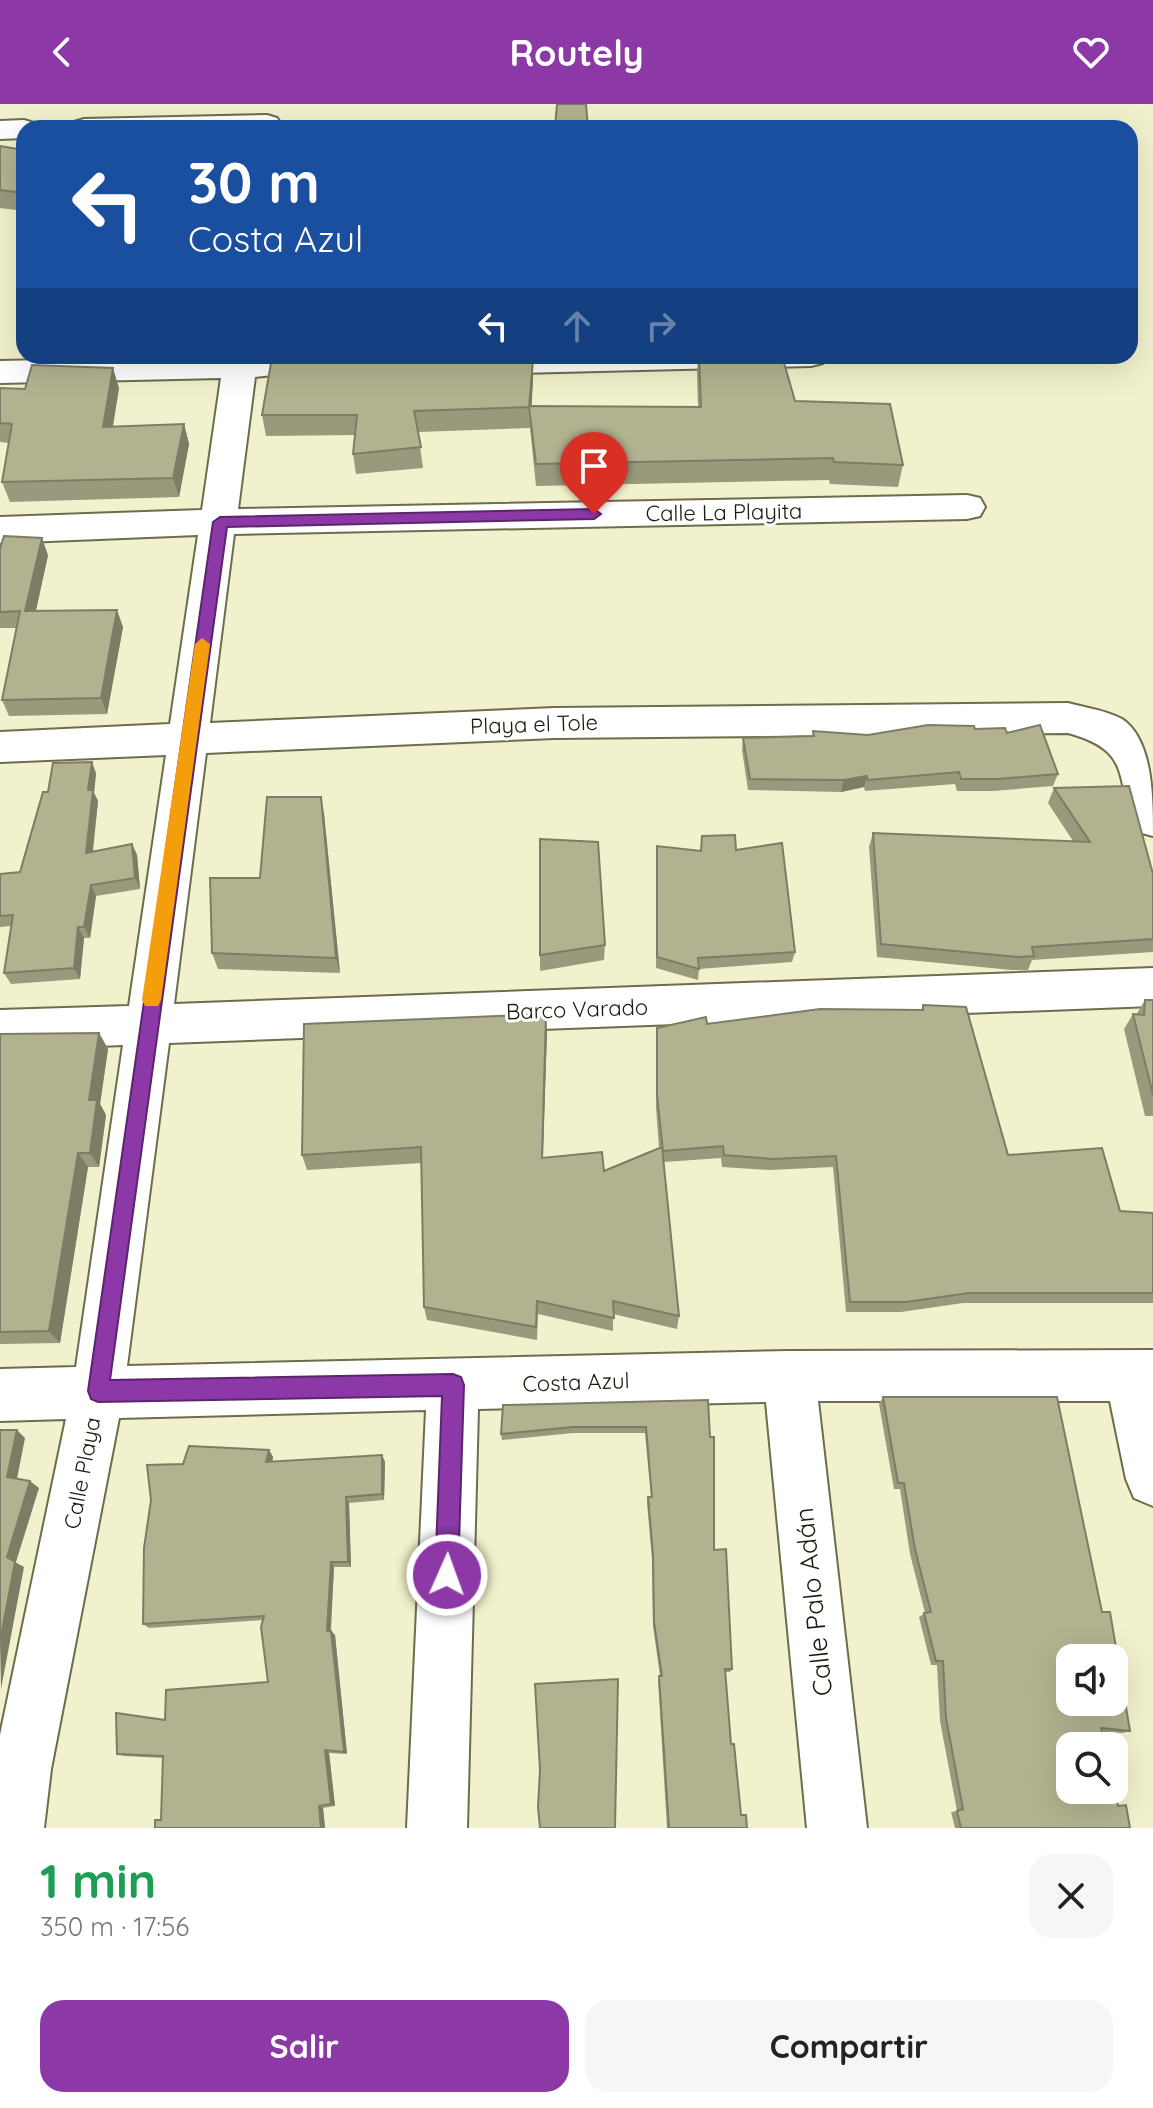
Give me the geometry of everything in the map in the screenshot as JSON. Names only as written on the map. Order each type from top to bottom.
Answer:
[{"type":"street","points":[[248,120],[268,119]]},
{"type":"street","points":[[0,372],[175,364]]},
{"type":"street","name":"Calle Playa","points":[[14,1828],[11,1769],[98,1391],[241,364]]},
{"type":"street","points":[[286,364],[301,365]]},
{"type":"street","name":"Calle La Playita","points":[[0,530],[220,522],[967,507]]},
{"type":"street","name":"Playa el Tole","points":[[0,747],[554,723],[1068,718],[1111,731],[1122,740],[1133,756],[1153,820]]},
{"type":"street","name":"Barco Varado","points":[[0,1030],[1153,987]]},
{"type":"street","points":[[1141,1375],[1153,1479]]},
{"type":"street","name":"Costa Azul","points":[[0,1395],[789,1376],[1141,1375]]},
{"type":"street","name":"Calle Palo Adán","points":[[789,1376],[837,1828]]},
{"type":"street","points":[[437,1828],[453,1385]]},
{"type":"building","points":[[557,104],[586,104],[587,120],[556,120]]},
{"type":"building","points":[[0,146],[16,149],[16,192],[0,190]]},
{"type":"building","points":[[271,364],[533,364],[529,407],[414,411],[421,447],[353,454],[357,415],[262,415]]},
{"type":"building","points":[[699,364],[784,364],[795,401],[890,404],[903,465],[834,462],[833,458],[536,464],[529,406],[701,407]]},
{"type":"building","points":[[32,365],[113,368],[103,427],[184,424],[173,478],[2,482],[12,424],[0,423],[0,388],[25,389]]},
{"type":"building","points":[[4,536],[42,538],[25,611],[117,610],[101,698],[2,700],[20,611],[0,612],[0,549]]},
{"type":"building","points":[[928,725],[1005,728],[1007,733],[1040,725],[1058,774],[998,779],[961,779],[959,772],[868,780],[867,776],[844,780],[750,779],[743,738],[814,736],[813,731],[868,735]]},
{"type":"building","points":[[92,762],[88,790],[93,790],[86,853],[132,844],[135,878],[91,885],[84,927],[78,927],[74,968],[4,973],[13,915],[0,916],[0,874],[20,872],[43,792],[48,792],[53,763]]},
{"type":"building","points":[[1129,786],[1153,874],[1153,939],[1032,947],[1034,956],[1018,957],[881,944],[873,833],[1090,842],[1054,788]]},
{"type":"building","points":[[267,797],[321,797],[336,958],[212,953],[210,878],[260,878]]},
{"type":"building","points":[[735,835],[736,850],[782,843],[795,952],[698,958],[699,969],[657,957],[657,846],[701,851],[702,836]]},
{"type":"building","points":[[540,839],[598,842],[605,945],[540,955]]},
{"type":"building","points":[[1145,1000],[1153,1000],[1153,1095],[1133,1014],[1144,1015]]},
{"type":"building","points":[[923,1005],[966,1007],[1008,1155],[1102,1148],[1120,1211],[1153,1213],[1153,1293],[969,1293],[906,1302],[850,1302],[836,1156],[773,1159],[724,1155],[723,1146],[663,1151],[657,1095],[657,1028],[706,1017],[707,1024],[820,1009],[923,1010]]},
{"type":"building","points":[[546,1014],[542,1158],[602,1152],[604,1171],[662,1147],[679,1316],[613,1301],[614,1318],[537,1301],[536,1327],[424,1307],[421,1147],[302,1155],[304,1024]]},
{"type":"building","points":[[99,1033],[89,1100],[97,1100],[90,1153],[78,1153],[49,1331],[0,1332],[0,1034]]},
{"type":"building","points":[[883,1397],[1057,1397],[1102,1612],[1110,1612],[1115,1644],[1056,1644],[1056,1716],[1127,1716],[1130,1731],[1101,1728],[1102,1732],[1056,1732],[1056,1804],[1126,1805],[1130,1828],[961,1828],[957,1811],[963,1809],[946,1718],[943,1661],[936,1661],[924,1613],[931,1612],[915,1549],[904,1483],[898,1483]]},
{"type":"building","points":[[708,1400],[710,1437],[714,1437],[714,1550],[726,1549],[732,1669],[725,1669],[731,1744],[734,1744],[741,1815],[746,1815],[747,1828],[669,1828],[659,1676],[662,1676],[654,1622],[648,1497],[652,1497],[646,1427],[573,1427],[501,1434],[503,1405]]},
{"type":"building","points":[[0,1430],[17,1430],[7,1477],[30,1481],[7,1557],[15,1562],[0,1641]]},
{"type":"building","points":[[189,1446],[269,1450],[266,1462],[382,1455],[382,1494],[346,1497],[348,1562],[331,1562],[327,1631],[331,1631],[344,1752],[325,1750],[331,1804],[319,1806],[321,1828],[155,1828],[155,1820],[161,1820],[163,1756],[117,1754],[116,1713],[165,1720],[166,1690],[268,1682],[261,1627],[264,1616],[143,1624],[144,1548],[151,1500],[147,1465],[183,1464]]},
{"type":"building","points":[[618,1679],[615,1828],[540,1828],[535,1684]]},
{"type":"slow traffic","points":[[152,1000],[202,644]]},
{"type":"route","points":[[447,1575],[453,1385],[98,1391],[188,737],[220,522],[594,514]]}]
